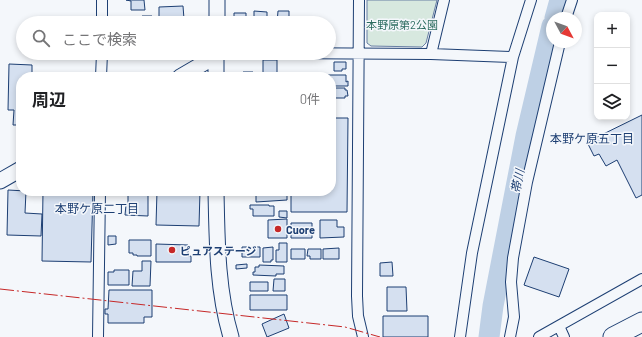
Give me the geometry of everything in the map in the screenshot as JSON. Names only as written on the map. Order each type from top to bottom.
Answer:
[{"type":"highway","points":[[612,337],[642,322]]},
{"type":"street","points":[[102,0],[102,16]]},
{"type":"street","points":[[216,16],[217,0]]},
{"type":"street","points":[[360,0],[356,296],[358,316],[363,337]]},
{"type":"street","points":[[431,54],[444,0]]},
{"type":"street","points":[[460,337],[472,253],[513,57],[531,0]]},
{"type":"street","points":[[568,12],[572,0]]},
{"type":"street","points":[[510,337],[514,317],[511,282],[513,258],[527,182],[559,48]]},
{"type":"street","points":[[336,54],[431,54],[513,57]]},
{"type":"street","points":[[102,60],[102,72]]},
{"type":"street","points":[[188,72],[209,60]]},
{"type":"street","points":[[217,72],[218,60]]},
{"type":"street","points":[[0,181],[16,172]]},
{"type":"street","points":[[98,337],[100,196]]},
{"type":"street","points":[[216,196],[219,281],[226,321],[231,337]]},
{"type":"street","points":[[539,337],[642,279]]},
{"type":"street","points":[[559,326],[564,337]]},
{"type":"green space","name":"本野原第2公園","points":[[367,0],[437,0],[426,43],[422,47],[371,46],[367,43]]},
{"type":"building","points":[[126,0],[144,0],[145,10],[131,10],[131,1]]},
{"type":"building","points":[[183,6],[184,16],[159,16],[159,7]]},
{"type":"building","points":[[254,11],[267,12],[267,16],[254,16]]},
{"type":"building","points":[[278,11],[289,11],[289,16],[278,16]]},
{"type":"building","points":[[234,13],[246,13],[246,16],[234,16]]},
{"type":"building","points":[[263,60],[277,60],[277,72],[263,72]]},
{"type":"building","points":[[334,62],[346,62],[346,69],[342,69],[342,71],[334,71]]},
{"type":"building","points":[[9,64],[32,65],[32,72],[16,72],[16,125],[13,125],[14,110],[8,110]]},
{"type":"building","points":[[336,75],[346,75],[346,82],[348,81],[348,86],[336,86]]},
{"type":"building","points":[[336,88],[345,88],[345,90],[347,90],[348,96],[345,96],[345,98],[336,98]]},
{"type":"building","points":[[642,115],[642,195],[636,198],[617,160],[606,166],[599,154],[594,156],[587,142]]},
{"type":"building","points":[[336,118],[348,118],[347,212],[291,212],[291,196],[336,196]]},
{"type":"building","points":[[8,190],[16,190],[16,196],[26,196],[25,213],[42,214],[41,236],[7,235]]},
{"type":"building","points":[[43,196],[93,196],[91,262],[42,261]]},
{"type":"building","points":[[128,196],[148,196],[148,216],[125,215],[126,205],[128,205]]},
{"type":"building","points":[[157,196],[200,196],[199,226],[156,225]]},
{"type":"building","points":[[256,196],[287,196],[287,200],[256,202]]},
{"type":"building","points":[[250,205],[274,206],[274,216],[253,216],[253,209],[250,209]]},
{"type":"building","points":[[279,211],[287,211],[287,218],[279,217]]},
{"type":"building","name":"Cuore","points":[[287,219],[287,238],[268,238],[268,220]]},
{"type":"building","points":[[320,220],[337,220],[337,227],[344,227],[344,237],[320,238]]},
{"type":"building","points":[[291,223],[312,223],[312,238],[291,238]]},
{"type":"building","points":[[108,236],[116,236],[116,244],[108,245]]},
{"type":"building","points":[[129,240],[151,240],[151,256],[137,256],[133,255],[133,253],[129,253]]},
{"type":"building","points":[[279,243],[287,243],[287,262],[276,262],[276,250],[279,250]]},
{"type":"building","name":"ピュアステージ","points":[[156,244],[188,245],[188,256],[191,256],[191,262],[156,262]]},
{"type":"building","points":[[242,247],[260,247],[260,257],[242,257]]},
{"type":"building","points":[[273,247],[273,260],[271,260],[271,262],[263,262],[263,248]]},
{"type":"building","points":[[339,248],[339,259],[323,259],[323,249]]},
{"type":"building","points":[[291,249],[305,249],[305,259],[291,259]]},
{"type":"building","points":[[308,249],[321,249],[321,259],[310,259],[310,256],[307,256]]},
{"type":"building","points":[[534,257],[569,269],[559,297],[524,285]]},
{"type":"building","points":[[142,261],[151,261],[150,286],[132,286],[133,271],[142,271]]},
{"type":"building","points":[[392,262],[393,276],[380,276],[380,263]]},
{"type":"building","points":[[247,264],[247,268],[236,269],[236,265]]},
{"type":"building","points":[[259,265],[284,266],[284,274],[276,274],[276,276],[253,275],[253,272],[255,272],[255,267],[259,267]]},
{"type":"building","points":[[114,270],[129,270],[129,285],[108,285],[108,272],[114,272]]},
{"type":"building","points":[[274,279],[285,279],[285,291],[273,291]]},
{"type":"building","points":[[250,282],[268,282],[268,291],[250,291]]},
{"type":"building","points":[[387,287],[406,287],[407,311],[387,311]]},
{"type":"building","points":[[109,290],[152,290],[152,317],[144,317],[144,323],[108,323],[108,314],[105,314],[105,309],[108,309]]},
{"type":"building","points":[[250,295],[287,295],[287,310],[250,310]]},
{"type":"building","points":[[284,314],[289,328],[267,337],[262,324]]},
{"type":"building","points":[[383,316],[428,316],[428,337],[383,337]]},
{"type":"waterway","name":"帯川","points":[[557,12],[560,0]]},
{"type":"waterway","name":"帯川","points":[[489,337],[493,306],[526,136],[547,48]]},
{"type":"power","points":[[0,289],[345,327],[380,337]]},
{"type":"place","name":"Cuore","points":[[278,229]]},
{"type":"place","name":"ピュアステージ","points":[[172,250]]},
{"type":"district","name":"本野ケ原五丁目","points":[[592,138]]},
{"type":"district","name":"本野ケ原二丁目","points":[[97,208]]}]
